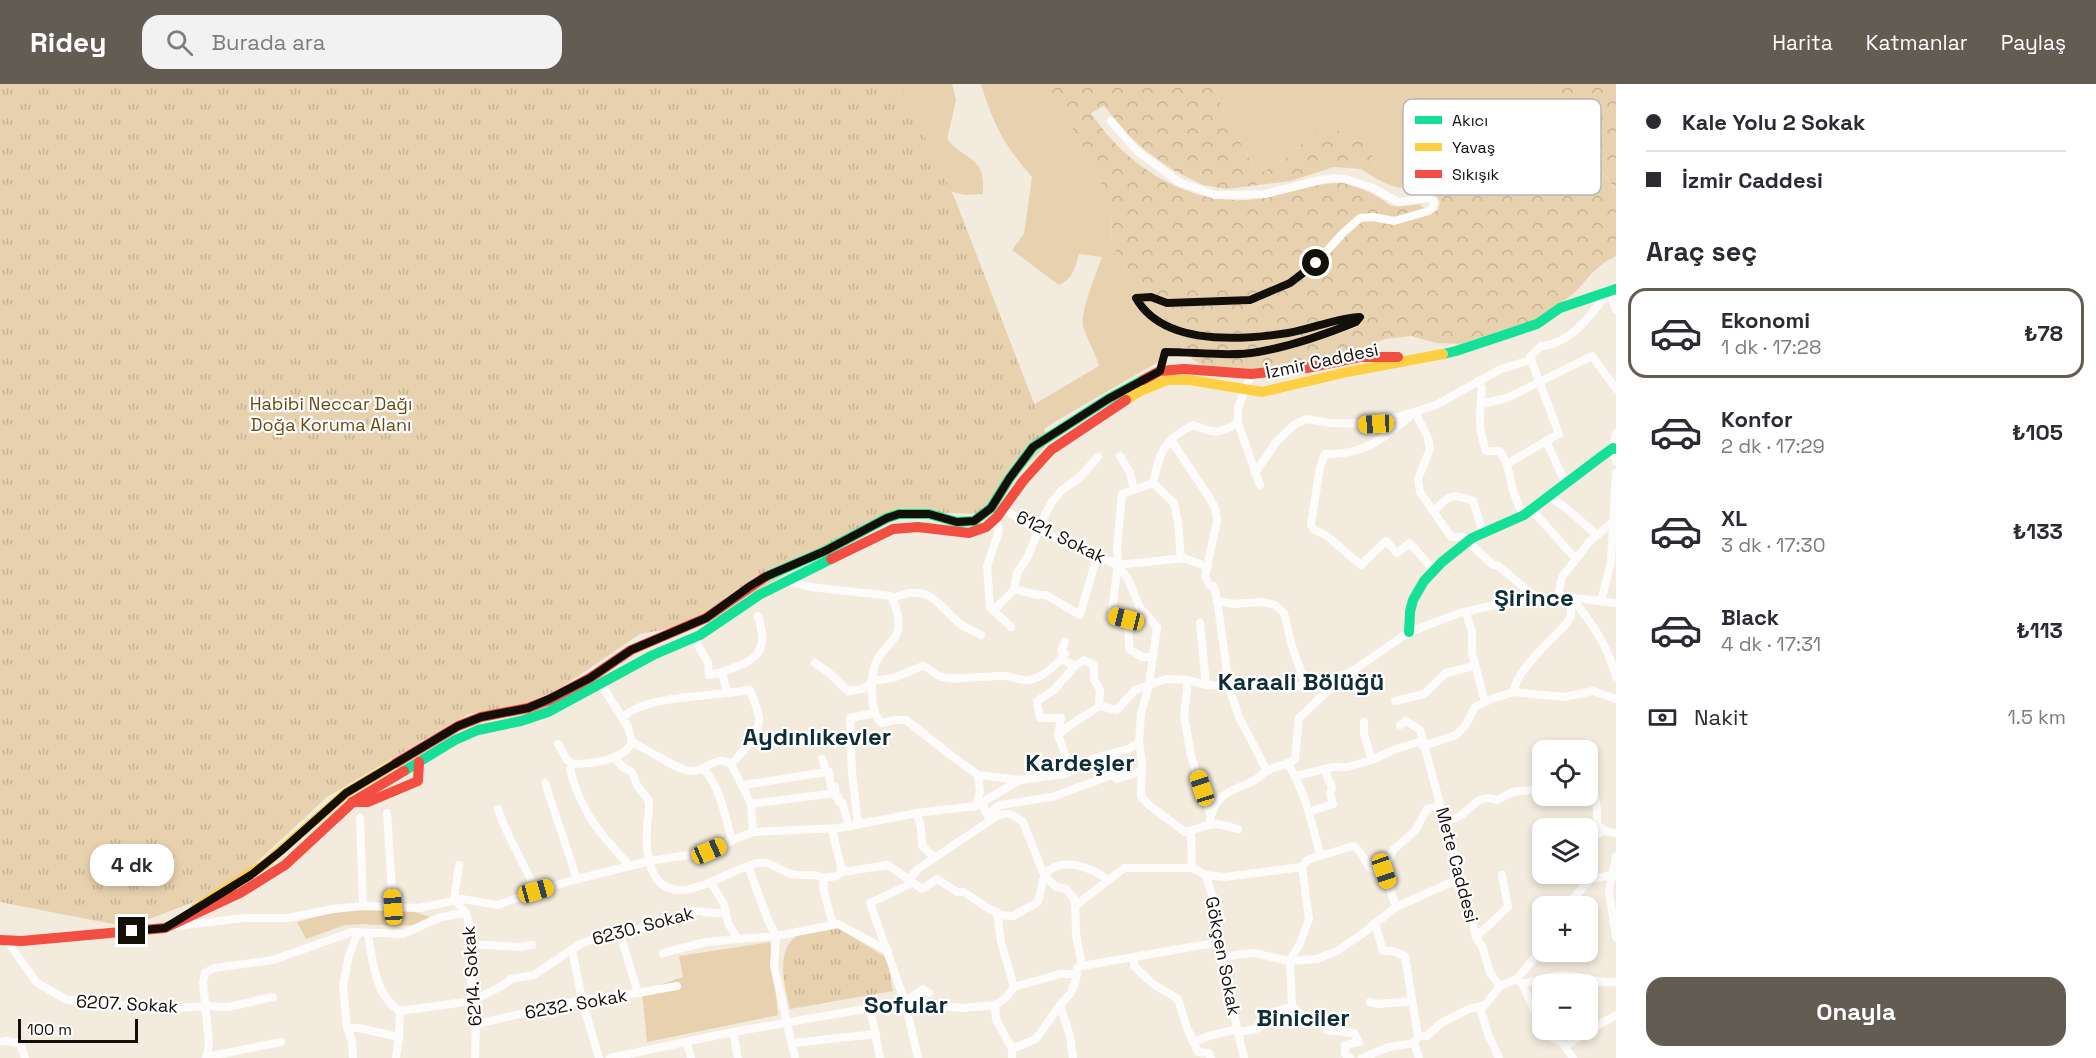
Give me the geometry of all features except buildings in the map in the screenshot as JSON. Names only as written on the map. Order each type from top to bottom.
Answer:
[{"type":"street","points":[[1111,121],[1136,150],[1179,182],[1215,195],[1265,194],[1335,178],[1373,188],[1398,202],[1429,198],[1434,202],[1429,211],[1394,221],[1373,217],[1360,218],[1316,263],[1290,283],[1250,300],[1167,303],[1151,297],[1136,298],[1142,309],[1174,329],[1206,338],[1289,333],[1360,317],[1356,322],[1303,342],[1256,352],[1212,354],[1165,352],[1160,371]]},
{"type":"street","points":[[1613,290],[1616,310]]},
{"type":"street","points":[[1255,473],[1277,441],[1294,424],[1306,419],[1330,423],[1376,424],[1436,405],[1499,370],[1530,360],[1530,357],[1541,346],[1553,345],[1570,335],[1613,290]]},
{"type":"street","name":"İzmir Caddesi","points":[[3,941],[165,928],[240,893],[285,865],[352,802],[470,733],[548,712],[653,655],[712,628],[753,598],[893,529],[918,527],[969,533],[986,527],[996,519],[1023,481],[1051,450],[1140,391],[1167,380],[1178,379],[1262,392],[1456,351],[1537,324],[1560,308],[1613,290]]},
{"type":"street","name":"İzmir Caddesi","points":[[165,928],[258,870],[346,793],[458,726],[481,717],[528,708],[549,699],[590,678],[631,650],[706,618],[767,576],[825,551],[887,518],[899,514],[929,514],[957,522],[974,521],[991,508],[1033,447],[1108,399],[1160,371],[1184,369],[1251,374],[1307,368],[1360,357],[1430,356]]},
{"type":"street","points":[[1481,404],[1507,398],[1592,356],[1616,389]]},
{"type":"street","points":[[1507,464],[1559,434],[1530,357]]},
{"type":"street","points":[[1251,374],[1238,408],[1238,423],[1260,485]]},
{"type":"street","points":[[1477,381],[1482,388],[1478,417],[1481,438],[1486,451],[1500,452],[1507,464],[1513,491],[1527,513],[1576,559]]},
{"type":"street","points":[[1415,412],[1428,438],[1430,449],[1418,479],[1419,492],[1451,537],[1463,537],[1493,565],[1497,564],[1538,599]]},
{"type":"street","points":[[1415,412],[1394,431],[1371,445],[1338,454],[1325,454],[1320,467],[1311,525],[1361,565],[1386,541],[1397,553],[1410,543],[1434,571]]},
{"type":"street","points":[[1153,483],[1164,445],[1180,431],[1193,425],[1212,432],[1223,432],[1238,423]]},
{"type":"street","points":[[1616,434],[1616,462]]},
{"type":"street","points":[[1171,440],[1215,508],[1216,521],[1205,576],[1209,585],[1214,586],[1228,686],[1238,715],[1267,771]]},
{"type":"street","points":[[1546,441],[1566,484]]},
{"type":"street","points":[[1409,632],[1408,615],[1413,599],[1434,571],[1467,542],[1483,532],[1527,513],[1615,448]]},
{"type":"street","points":[[1120,456],[1130,473],[1134,489]]},
{"type":"street","points":[[993,611],[1014,589],[1017,573],[1028,556],[1052,502],[1098,457]]},
{"type":"street","points":[[1601,601],[1611,562],[1616,473]]},
{"type":"street","points":[[1153,483],[1122,494],[1117,547],[1118,565],[1111,615],[1126,619],[1130,635],[1129,649],[1142,657],[1153,657]]},
{"type":"street","points":[[1153,483],[1174,503],[1181,559]]},
{"type":"street","points":[[1434,510],[1446,499],[1457,495],[1473,501],[1483,532]]},
{"type":"street","points":[[1550,497],[1597,535]]},
{"type":"street","name":"6121. Sokak","points":[[1004,509],[1038,530],[1118,565]]},
{"type":"street","points":[[996,519],[999,531],[987,566],[990,607],[1011,627]]},
{"type":"street","points":[[1558,596],[1562,577],[1597,535],[1614,520]]},
{"type":"street","points":[[1014,589],[1046,595],[1080,615],[1097,556]]},
{"type":"street","points":[[1118,565],[1184,558],[1208,567]]},
{"type":"street","points":[[1075,906],[1124,868],[1192,868],[1191,833],[1185,832],[1149,805],[1141,796],[1141,714],[1149,685],[1157,627],[1140,608],[1128,579],[1118,565]]},
{"type":"street","points":[[787,580],[810,587],[888,595],[893,598],[898,630],[876,662],[873,681],[875,713],[878,720],[882,723],[906,720],[978,775],[1020,780],[1065,774],[1095,758],[1128,749],[1140,743]]},
{"type":"street","points":[[893,598],[912,593],[933,597],[961,625],[981,635]]},
{"type":"street","points":[[1209,825],[1215,804],[1225,793],[1255,781],[1267,771],[1288,764],[1295,759],[1299,718],[1337,680],[1409,632],[1460,613],[1503,603],[1558,596],[1616,602]]},
{"type":"street","points":[[1570,597],[1597,629],[1611,660],[1616,678]]},
{"type":"street","points":[[1514,692],[1514,684],[1526,666],[1567,623],[1571,615],[1570,597]]},
{"type":"street","points":[[1217,601],[1234,604],[1258,602],[1275,605],[1280,609],[1284,614],[1306,686]]},
{"type":"street","points":[[1466,613],[1472,632],[1472,653],[1485,702]]},
{"type":"street","points":[[694,638],[708,663],[709,675],[722,672],[750,662],[759,654],[763,636],[758,616]]},
{"type":"street","points":[[1200,623],[1206,685]]},
{"type":"street","points":[[815,663],[849,691],[863,690],[873,681],[893,678],[923,666],[940,676],[980,678],[1002,676],[1014,677],[1020,681],[1037,678],[1052,669],[1065,654],[1061,650],[1065,642]]},
{"type":"street","points":[[1061,659],[1074,666]]},
{"type":"street","points":[[1058,735],[1066,726],[1099,706],[1100,690],[1094,679],[1094,665],[1084,660],[1074,666],[1054,690],[1037,701],[1040,718],[1061,718],[1058,735],[1071,771]]},
{"type":"street","points":[[1395,701],[1424,694],[1446,673],[1475,666]]},
{"type":"street","points":[[722,672],[727,693]]},
{"type":"street","points":[[1099,706],[1117,710],[1135,690],[1166,679],[1188,680],[1206,685],[1306,686],[1350,672]]},
{"type":"street","points":[[1188,680],[1184,715],[1191,756],[1211,816]]},
{"type":"street","points":[[558,744],[567,760],[573,764],[596,762],[614,757],[627,750],[632,742],[630,733],[601,684]]},
{"type":"street","points":[[622,718],[633,709],[648,703],[750,690],[759,718],[757,729],[731,764]]},
{"type":"street","points":[[1296,776],[1347,767],[1372,760],[1396,749],[1456,735],[1465,726],[1476,707],[1514,692],[1564,697],[1593,691],[1616,699]]},
{"type":"street","points":[[858,825],[852,773],[850,718],[875,713]]},
{"type":"street","points":[[1400,725],[1406,721],[1420,730],[1423,743]]},
{"type":"street","points":[[1364,722],[1364,734],[1372,760]]},
{"type":"street","points":[[632,742],[683,769],[692,771],[702,769],[716,761],[726,761],[731,764],[751,804],[753,832]]},
{"type":"street","name":"Mete Caddesi","points":[[1423,743],[1476,937],[1482,946],[1490,973],[1500,986]]},
{"type":"street","points":[[614,757],[624,768],[632,772],[637,785],[649,801],[646,827],[650,861],[658,880],[668,888],[681,890],[701,887],[760,862],[793,875],[818,874],[823,878],[837,876],[842,872],[888,865],[922,889],[937,879],[997,912],[1001,942],[1014,987]]},
{"type":"street","points":[[822,759],[831,787],[835,787],[839,802],[842,802],[849,827]]},
{"type":"street","points":[[352,802],[368,802],[417,781],[419,762]]},
{"type":"street","points":[[573,764],[570,770],[584,808],[594,826],[630,866]]},
{"type":"street","points":[[1288,764],[1296,776],[1309,812],[1320,854]]},
{"type":"street","points":[[702,769],[708,774],[718,795],[732,840]]},
{"type":"street","points":[[1309,812],[1333,804],[1330,794],[1332,787],[1327,777],[1327,769]]},
{"type":"street","points":[[991,820],[993,810],[1000,805],[1052,797],[1112,775],[1118,779],[1142,771]]},
{"type":"street","points":[[743,784],[827,772]]},
{"type":"street","points":[[978,775],[980,805],[991,820]]},
{"type":"street","points":[[165,928],[243,918],[288,918],[363,906],[419,908],[467,899],[498,905],[577,879],[650,861],[695,855],[753,832],[849,827],[916,813],[980,805],[1020,780]]},
{"type":"street","points":[[545,783],[577,879]]},
{"type":"street","points":[[1445,821],[1458,818],[1480,799],[1489,797],[1497,800],[1513,792],[1532,790]]},
{"type":"street","points":[[751,804],[836,793]]},
{"type":"street","points":[[1396,907],[1384,871],[1393,850],[1415,831],[1427,809],[1440,806]]},
{"type":"street","points":[[1597,806],[1597,824],[1604,831]]},
{"type":"street","points":[[498,809],[509,839],[527,869],[536,891]]},
{"type":"street","points":[[387,813],[393,907]]},
{"type":"street","points":[[916,813],[921,828],[922,846],[936,858]]},
{"type":"street","points":[[918,1058],[905,1002],[870,903],[908,885],[908,880],[918,868],[1000,814],[1007,813],[1016,816],[1023,822],[1044,875],[1056,887],[1066,889],[1075,900],[1076,934],[1082,966]]},
{"type":"street","points":[[360,818],[363,906]]},
{"type":"street","points":[[1185,832],[1218,824],[1238,829]]},
{"type":"street","points":[[832,829],[842,872]]},
{"type":"street","points":[[1598,834],[1604,831],[1616,832]]},
{"type":"street","points":[[1350,1058],[1345,1053],[1345,1045],[1359,1041],[1354,1033],[1327,1030],[1317,1020],[1304,1019],[1293,1006],[1290,961],[1309,919],[1302,867],[1307,860],[1320,854],[1353,846],[1358,848],[1367,866],[1376,871],[1384,871]]},
{"type":"street","points":[[1616,856],[1609,891],[1616,937]]},
{"type":"street","points":[[997,915],[1014,916],[1038,902],[1044,875],[1069,863],[1102,875],[1107,880]]},
{"type":"street","points":[[454,900],[459,865]]},
{"type":"street","points":[[748,866],[776,936],[774,966],[795,1058]]},
{"type":"street","points":[[1206,875],[1225,877],[1302,867]]},
{"type":"street","name":"Gökçen Sokak","points":[[1192,868],[1206,875],[1217,912],[1221,957],[1244,1058]]},
{"type":"street","points":[[1476,937],[1508,907],[1502,875]]},
{"type":"street","points":[[1575,896],[1591,879],[1612,875]]},
{"type":"street","points":[[823,878],[824,892],[833,925]]},
{"type":"street","points":[[1221,957],[1254,953],[1290,961],[1317,959],[1337,951],[1396,907],[1461,878]]},
{"type":"street","points":[[711,883],[724,904],[728,923],[738,939]]},
{"type":"street","name":"6214. Sokak","points":[[454,900],[466,913],[470,944],[472,1001],[476,1024],[476,1058]]},
{"type":"street","name":"6230. Sokak","points":[[400,1011],[472,1001],[511,979],[534,975],[585,942],[671,922],[693,911],[726,914]]},
{"type":"street","points":[[281,1042],[206,1058],[209,1044],[203,982],[205,973],[214,968],[273,960],[352,932],[404,934],[441,917],[466,913]]},
{"type":"street","points":[[1375,923],[1383,951],[1393,951],[1405,956],[1419,1058]]},
{"type":"street","points":[[663,953],[706,942],[776,936],[838,924],[888,951]]},
{"type":"street","points":[[353,1058],[352,1041],[346,1028],[343,986],[349,956],[358,933]]},
{"type":"street","points":[[368,933],[375,973],[392,1006],[400,1011],[396,1058]]},
{"type":"street","points":[[620,934],[638,993]]},
{"type":"street","name":"6207. Sokak","points":[[3,941],[37,983],[67,1000],[165,1009],[228,1007],[273,997]]},
{"type":"street","points":[[1012,1048],[1036,1039],[1059,1005],[1071,993],[1077,968],[1221,942]]},
{"type":"street","points":[[470,944],[520,947],[532,945]]},
{"type":"street","points":[[572,949],[582,1000],[599,1058]]},
{"type":"street","points":[[1134,958],[1134,966],[1153,984],[1178,999],[1179,1008],[1198,1052],[1209,1053],[1210,1058]]},
{"type":"street","points":[[1519,982],[1533,962]]},
{"type":"street","points":[[610,1058],[733,1032],[905,1002],[963,1008],[995,1005],[1006,998],[1014,987],[1060,974],[1077,974]]},
{"type":"street","points":[[1362,1058],[1427,1036],[1441,1023],[1469,1009],[1485,1005],[1500,986],[1570,976],[1594,981],[1616,982]]},
{"type":"street","points":[[1519,982],[1532,1006]]},
{"type":"street","name":"6232. Sokak","points":[[476,1024],[582,1000],[677,986]]},
{"type":"street","points":[[905,1002],[923,989],[929,993]]},
{"type":"street","points":[[1370,1002],[1379,1004],[1412,1001]]},
{"type":"street","points":[[995,1005],[996,1019],[1012,1048],[1012,1058]]},
{"type":"street","points":[[1059,1005],[1070,1036],[1073,1058]]},
{"type":"street","points":[[1193,1041],[1209,1036],[1256,1029],[1268,1021],[1267,1014],[1293,1006]]},
{"type":"street","points":[[870,1008],[880,1058]]},
{"type":"street","points":[[1480,1008],[1498,1058]]},
{"type":"street","points":[[1566,1046],[1616,1016]]},
{"type":"street","points":[[346,1028],[358,1028],[399,1037]]},
{"type":"street","points":[[733,1032],[738,1058]]},
{"type":"street","points":[[793,1043],[876,1034]]},
{"type":"street","points":[[1559,1040],[1566,1046],[1573,1058]]},
{"type":"street","points":[[0,1042],[20,1043],[25,1058]]},
{"type":"street","points":[[687,1043],[691,1058]]},
{"type":"green space","name":"Habibi Neccar Dağı Doğa Koruma Alanı","points":[[0,84],[899,84],[955,199],[1049,442],[1008,484],[989,514],[894,512],[700,623],[640,634],[537,704],[468,714],[327,797],[228,889],[128,927],[0,902]]},
{"type":"green space","points":[[779,84],[952,84],[956,100],[947,139],[978,166],[983,181],[983,194],[965,195],[934,187]]},
{"type":"green space","points":[[981,84],[1044,84],[1071,126],[1108,197],[1112,221],[1111,243],[1126,267],[1152,293],[1160,311],[1184,347],[1056,421],[1027,441],[979,437],[1099,366],[1083,326],[1083,320],[1086,302],[1102,257],[1079,254],[1070,276],[1059,285],[1012,250],[1024,234],[1032,177],[1000,134]]},
{"type":"green space","points":[[1044,84],[1213,84],[1224,112],[1255,170],[1261,173],[1281,162],[1314,133],[1340,131],[1360,139],[1372,154],[1377,179],[1361,169],[1333,167],[1291,181],[1226,189],[1203,185],[1173,170],[1147,152],[1127,134],[1104,106],[1091,113],[1105,133],[1142,166],[1162,180],[1208,197],[1232,200],[1257,199],[1318,185],[1343,183],[1366,190],[1392,206],[1420,204],[1430,214],[1438,210],[1440,202],[1436,195],[1601,195],[1601,187],[1614,188],[1601,170],[1601,99],[1554,99],[1542,84],[1616,84],[1616,256],[1592,273],[1577,290],[1547,316],[1460,344],[1437,343],[1411,336],[1385,339],[1355,351],[1314,362],[1217,374],[1192,359],[1160,311],[1152,293],[1126,267],[1111,243],[1112,221],[1108,197],[1071,126]]},
{"type":"green space","points":[[1213,84],[1542,84],[1554,99],[1403,99],[1403,188],[1377,179],[1372,154],[1314,133],[1281,162],[1261,173],[1255,170],[1224,112]]},
{"type":"green space","points":[[1601,170],[1614,189],[1601,188]]},
{"type":"green space","points":[[363,908],[415,912],[430,917],[413,925],[345,925],[306,939],[297,922],[338,911]]},
{"type":"green space","points":[[838,928],[887,958],[893,991],[790,1009],[783,966],[788,945],[795,937],[805,932]]},
{"type":"green space","points":[[770,942],[778,1015],[647,1042],[642,991],[683,977],[679,956]]},
{"type":"traffic: fast","points":[[1443,354],[1537,324],[1560,308],[1616,289]]},
{"type":"traffic: fast","points":[[765,577],[825,551],[899,514],[929,514],[957,522],[974,521],[991,508],[1033,447],[1108,399],[1143,380]]},
{"type":"traffic: fast","points":[[1409,632],[1413,600],[1424,581],[1442,562],[1472,538],[1524,515],[1613,448],[1616,449]]},
{"type":"traffic: fast","points":[[404,771],[455,740],[478,730],[521,721],[548,712],[653,655],[700,635],[759,595],[831,559]]},
{"type":"traffic: slow","points":[[1126,400],[1140,391],[1167,380],[1190,380],[1262,392],[1347,372],[1443,354]]},
{"type":"traffic: slow","points":[[196,908],[265,864],[346,793],[396,763]]},
{"type":"traffic: jam","points":[[1143,380],[1160,371],[1184,369],[1251,374],[1307,368],[1360,357],[1398,357]]},
{"type":"traffic: jam","points":[[831,559],[893,529],[918,527],[969,533],[986,527],[997,517],[1023,481],[1051,450],[1126,400]]},
{"type":"traffic: jam","points":[[396,763],[458,726],[481,717],[528,708],[549,700],[590,678],[631,650],[706,618],[765,577]]},
{"type":"traffic: jam","points":[[352,802],[368,802],[418,781],[419,762]]},
{"type":"traffic: jam","points":[[0,940],[22,941],[165,928],[240,893],[285,865],[354,801],[404,771]]},
{"type":"district","name":"Şirince","points":[[1534,598]]},
{"type":"district","name":"Karaali Bölüğü","points":[[1301,682]]},
{"type":"district","name":"Aydınlıkevler","points":[[817,737]]},
{"type":"district","name":"Kardeşler","points":[[1080,763]]},
{"type":"district","name":"Sofular","points":[[906,1005]]},
{"type":"district","name":"Biniciler","points":[[1303,1018]]},
{"type":"route","points":[[132,931],[165,928],[227,888],[237,884],[281,851],[346,793],[458,726],[481,717],[537,705],[590,678],[631,650],[676,633],[706,618],[767,576],[825,551],[887,518],[907,513],[929,514],[957,522],[974,521],[991,508],[1033,447],[1108,399],[1160,371],[1165,352],[1212,354],[1256,352],[1303,342],[1356,322],[1360,317],[1289,333],[1206,338],[1174,329],[1156,319],[1142,309],[1136,298],[1151,297],[1167,303],[1250,300],[1290,283],[1316,263]]}]
